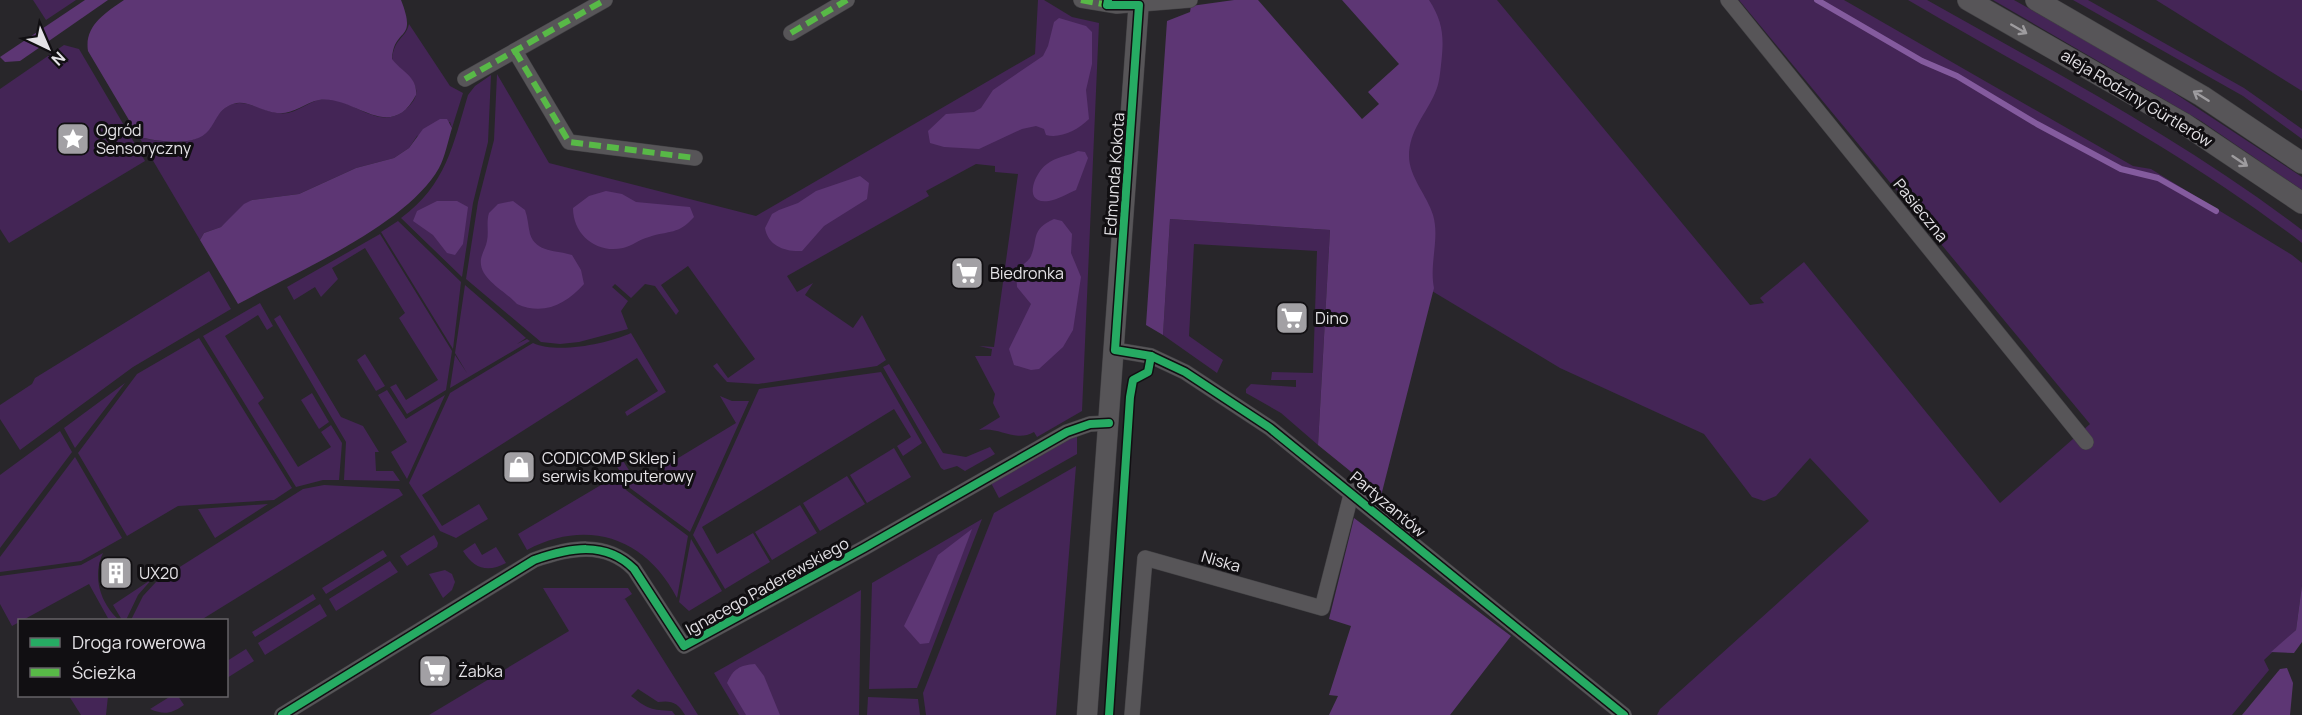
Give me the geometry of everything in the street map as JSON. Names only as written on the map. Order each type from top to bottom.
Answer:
[{"type":"main road","name":"aleja Rodziny Gürtlerów","points":[[1968,0],[2183,123],[2302,203]]},
{"type":"main road","name":"aleja Rodziny Gürtlerów","points":[[2036,0],[2202,96],[2302,163]]},
{"type":"street","points":[[465,79],[605,0]]},
{"type":"street","points":[[791,33],[847,0]]},
{"type":"street","points":[[1081,0],[1117,6],[1139,2],[1190,0]]},
{"type":"street","name":"Pasieczna","points":[[1728,0],[2086,442]]},
{"type":"street","name":"Edmunda Kokota","points":[[1087,715],[1139,2]]},
{"type":"street","points":[[515,51],[569,142],[695,158]]},
{"type":"street","name":"Partyzantów","points":[[1114,350],[1151,356],[1185,372],[1270,428],[1352,491],[1624,715]]},
{"type":"street","name":"Ignacego Paderewskiego","points":[[282,715],[534,560],[563,550],[594,549],[625,560],[634,569],[684,646],[864,548],[1067,432],[1090,424],[1109,423]]},
{"type":"street","name":"Niska","points":[[1132,715],[1145,558],[1322,608],[1352,491]]},
{"type":"shaded area","points":[[33,0],[76,0],[46,20]]},
{"type":"shaded area","points":[[85,0],[108,0],[20,61],[5,62],[0,57]]},
{"type":"shaded area","points":[[124,0],[401,0],[407,23],[394,49],[392,59],[412,79],[416,95],[406,109],[395,116],[383,117],[332,100],[319,100],[283,113],[238,103],[224,109],[209,130],[203,136],[195,139],[176,142],[139,137],[88,51],[89,34],[97,21]]},
{"type":"shaded area","points":[[1038,0],[1044,0],[1072,17],[1099,23],[1082,411],[1037,437],[1034,432],[1020,436],[994,430],[979,430],[1000,417],[993,403],[995,394],[975,356],[991,356],[992,349],[979,346],[994,347],[1018,174],[995,172],[995,166],[976,164],[926,191],[929,196],[787,276],[797,292],[813,283],[805,295],[853,328],[862,315],[886,360],[877,366],[758,384],[727,382],[713,366],[717,363],[728,378],[755,359],[688,266],[661,285],[679,311],[676,315],[655,286],[645,284],[631,298],[615,284],[612,287],[628,301],[621,311],[628,329],[579,342],[560,344],[541,342],[466,279],[478,202],[494,140],[497,74],[549,163],[756,216],[1035,54]]},
{"type":"shaded area","points":[[1234,0],[1258,0],[1362,119],[1379,104],[1368,92],[1399,64],[1342,0],[1429,0],[1438,16],[1442,31],[1442,47],[1438,83],[1415,131],[1409,156],[1415,179],[1430,208],[1435,224],[1434,288],[1381,496],[1318,445],[1330,230],[1170,219],[1163,335],[1146,325],[1167,21],[1190,12],[1191,6]]},
{"type":"shaded area","points":[[1399,0],[1497,0],[1750,305],[1764,303],[1760,298],[1804,262],[2000,503],[2090,424],[1739,0],[1844,0],[2133,166],[2151,169],[2292,255],[2302,263],[2302,585],[2296,630],[2264,660],[2269,670],[2232,715],[1657,715],[1660,709],[1869,521],[1810,458],[1776,496],[1764,501],[1752,497],[1704,434],[1560,368],[1432,291],[1407,205]]},
{"type":"shaded area","points":[[1908,0],[1927,0],[2166,137],[2302,230],[2302,243],[2255,208],[2158,145]]},
{"type":"shaded area","points":[[1993,0],[2014,0],[2150,77],[2302,177],[2302,190],[2201,121]]},
{"type":"shaded area","points":[[2073,0],[2088,0],[2244,88],[2302,129],[2302,139],[2243,96]]},
{"type":"shaded area","points":[[2156,0],[2302,0],[2302,91]]},
{"type":"shaded area","points":[[1059,18],[1086,26],[1092,32],[1092,64],[1086,90],[1089,119],[1080,127],[1063,135],[1046,135],[1044,129],[1036,126],[1022,129],[979,149],[944,147],[930,143],[928,131],[946,114],[974,112],[981,108],[993,90],[1043,56],[1054,22]]},
{"type":"shaded area","points":[[409,24],[450,86],[463,93],[452,128],[450,122],[417,136],[409,148],[394,158],[356,168],[299,194],[252,200],[221,227],[204,233],[200,240],[139,137],[171,142],[196,139],[206,131],[221,111],[232,104],[239,103],[269,111],[288,113],[326,99],[348,104],[380,117],[390,117],[401,113],[415,97],[415,85],[392,60],[395,47]]},
{"type":"shaded area","name":"Ogród Sensoryczny","points":[[64,45],[79,49],[145,161],[9,243],[0,229],[0,89]]},
{"type":"shaded area","points":[[491,75],[488,142],[473,203],[462,277],[401,218],[416,205],[438,178],[452,147],[468,95],[475,86]]},
{"type":"shaded area","points":[[440,119],[447,119],[452,128],[441,164],[424,189],[377,228],[319,262],[238,304],[200,240],[204,233],[221,227],[244,204],[252,200],[299,194],[356,168],[394,158],[409,148],[423,129]]},
{"type":"shaded area","points":[[1078,151],[1085,152],[1088,158],[1076,190],[1049,201],[1035,198],[1033,187],[1042,168],[1054,160]]},
{"type":"shaded area","points":[[860,176],[869,183],[867,199],[824,226],[802,251],[778,247],[770,239],[765,228],[772,214],[798,203],[816,191]]},
{"type":"shaded area","points":[[606,191],[622,194],[636,202],[690,207],[694,217],[683,227],[646,238],[630,246],[604,248],[588,240],[582,234],[574,218],[573,208],[589,196]]},
{"type":"shaded area","points":[[437,201],[457,201],[468,207],[463,244],[455,255],[447,253],[433,235],[413,221],[417,211]]},
{"type":"shaded area","points":[[513,201],[525,210],[530,234],[537,245],[572,255],[581,270],[584,284],[570,297],[554,306],[536,309],[517,304],[488,279],[481,266],[488,237],[489,213],[498,204]]},
{"type":"shaded area","points":[[1054,219],[1062,221],[1072,234],[1071,253],[1081,277],[1073,330],[1063,347],[1039,369],[1031,370],[1014,365],[1009,349],[1031,304],[1017,287],[1016,271],[1030,258],[1041,227]]},
{"type":"shaded area","points":[[1170,219],[1330,230],[1318,445],[1281,413],[1246,393],[1246,389],[1251,384],[1296,387],[1296,380],[1271,380],[1272,372],[1313,373],[1317,251],[1194,244],[1189,336],[1223,360],[1217,373],[1163,335]]},
{"type":"shaded area","points":[[398,221],[461,282],[453,349],[381,232]]},
{"type":"shaded area","points":[[380,234],[452,351],[446,390],[407,414],[390,387],[396,384],[406,400],[438,380],[399,318],[405,313],[365,248],[332,268],[338,279],[321,297],[315,287],[294,300],[287,287]]},
{"type":"shaded area","points":[[209,271],[231,309],[133,367],[20,450],[0,419],[0,405],[32,384],[35,378]]},
{"type":"shaded area","points":[[465,285],[526,338],[517,344],[527,339],[530,341],[450,388],[455,355],[467,373],[455,353]]},
{"type":"shaded area","points":[[260,303],[273,326],[267,330],[258,315],[225,336],[264,398],[258,403],[298,467],[331,447],[321,432],[331,425],[342,443],[339,480],[323,480],[296,487],[203,336]]},
{"type":"shaded area","points":[[280,315],[341,417],[363,426],[379,452],[375,452],[376,471],[393,471],[400,481],[344,480],[346,442],[274,319]]},
{"type":"shaded area","points":[[631,333],[666,392],[627,416],[625,412],[658,391],[637,358],[422,495],[442,526],[479,504],[488,519],[456,538],[440,531],[409,483],[450,393],[533,343],[555,348],[568,348],[609,341]]},
{"type":"shaded area","points":[[199,338],[292,488],[274,500],[178,506],[127,536],[78,453],[137,374]]},
{"type":"shaded area","points":[[365,354],[385,386],[376,391],[357,360]]},
{"type":"shaded area","points":[[889,364],[943,453],[966,457],[990,447],[995,454],[965,471],[957,466],[944,470],[941,468],[883,367]]},
{"type":"shaded area","points":[[881,372],[922,443],[903,456],[897,446],[911,437],[894,409],[702,527],[717,554],[753,533],[770,562],[725,589],[693,535],[759,389]]},
{"type":"shaded area","points":[[125,383],[75,448],[64,428]]},
{"type":"shaded area","points":[[387,390],[406,419],[445,395],[407,479],[391,452],[407,442],[378,395]]},
{"type":"shaded area","points":[[312,393],[329,422],[319,429],[301,400]]},
{"type":"shaded area","points":[[720,396],[732,401],[749,401],[690,532],[630,488],[613,460],[620,456],[637,483],[736,423]]},
{"type":"shaded area","points":[[60,431],[72,452],[0,548],[0,475]]},
{"type":"shaded area","points":[[1077,435],[1077,454],[999,498],[991,483]]},
{"type":"shaded area","points":[[894,448],[911,477],[867,503],[850,475]]},
{"type":"shaded area","points":[[75,457],[122,538],[81,561],[0,572],[0,557]]},
{"type":"shaded area","points":[[1076,466],[1056,715],[926,715],[923,693],[994,513]]},
{"type":"shaded area","points":[[618,475],[626,490],[688,536],[677,598],[664,577],[649,561],[632,548],[613,540],[593,535],[572,536],[550,540],[527,550],[518,534]]},
{"type":"shaded area","points":[[847,476],[865,504],[820,531],[803,503]]},
{"type":"shaded area","points":[[324,485],[399,489],[403,495],[203,619],[132,619],[143,596],[156,582],[303,489]]},
{"type":"shaded area","points":[[268,504],[215,538],[198,509]]},
{"type":"shaded area","points":[[800,505],[817,533],[772,560],[755,532]]},
{"type":"shaded area","points":[[1354,518],[1511,636],[1450,715],[1329,715],[1338,696],[1329,695],[1351,626],[1329,619]]},
{"type":"shaded area","points":[[982,519],[917,688],[869,689],[872,583]]},
{"type":"shaded area","points":[[972,529],[929,643],[920,644],[904,626],[938,555]]},
{"type":"shaded area","points":[[434,535],[438,543],[437,547],[407,566],[400,556]]},
{"type":"shaded area","points":[[691,539],[722,591],[689,611],[679,602]]},
{"type":"shaded area","points":[[475,543],[482,555],[496,547],[506,563],[493,568],[482,568],[472,562],[463,551]]},
{"type":"shaded area","points":[[383,550],[387,556],[326,594],[322,588]]},
{"type":"shaded area","points":[[103,553],[98,571],[100,589],[107,606],[118,619],[108,619],[89,584],[25,619],[18,619],[18,623],[12,626],[0,604],[0,576],[81,565]]},
{"type":"shaded area","points":[[390,561],[398,572],[336,611],[329,599]]},
{"type":"shaded area","points":[[445,570],[452,574],[455,582],[452,590],[443,598],[429,574]]},
{"type":"shaded area","points":[[152,579],[138,595],[126,619],[121,619],[113,605]]},
{"type":"shaded area","points":[[2302,585],[2302,642],[2294,653],[2271,652],[2296,630]]},
{"type":"shaded area","points":[[543,588],[628,588],[632,594],[623,600],[625,599],[698,715],[685,715],[674,703],[658,702],[638,689],[631,696],[650,708],[672,711],[675,715],[429,715],[569,631]]},
{"type":"shaded area","points":[[861,590],[859,715],[739,715],[714,673]]},
{"type":"shaded area","points":[[313,594],[316,599],[255,637],[252,632]]},
{"type":"shaded area","points":[[320,604],[327,616],[265,655],[258,643]]},
{"type":"shaded area","points":[[246,649],[254,661],[228,677],[228,660]]},
{"type":"shaded area","points":[[755,664],[764,676],[780,715],[746,715],[727,683],[738,669],[745,665]]},
{"type":"shaded area","points":[[2287,668],[2293,683],[2290,715],[2242,715],[2280,669]]},
{"type":"shaded area","points":[[70,697],[108,697],[106,715],[81,715]]},
{"type":"shaded area","points":[[169,697],[179,697],[184,705],[167,713],[150,709]]},
{"type":"shaded area","points":[[868,697],[918,699],[920,715],[867,715]]},
{"type":"waterway","points":[[1817,0],[1922,61],[1957,76],[2037,124],[2121,169],[2158,178],[2216,211]]},
{"type":"marked path","points":[[465,79],[605,0]]},
{"type":"marked path","points":[[791,33],[847,0]]},
{"type":"marked path","points":[[1081,0],[1113,6]]},
{"type":"marked path","points":[[515,51],[569,142],[695,158]]},
{"type":"cycle path","points":[[1108,0],[1107,5],[1139,5],[1115,350],[1151,356],[1185,372],[1270,428],[1624,715]]},
{"type":"cycle path","points":[[1109,715],[1130,397],[1133,380],[1148,372],[1151,356]]},
{"type":"cycle path","points":[[282,715],[534,560],[560,552],[599,550],[623,560],[634,569],[684,646],[864,548],[1067,432],[1090,424],[1109,423]]},
{"type":"place","name":"Ogród Sensoryczny","points":[[73,139]]},
{"type":"place","name":"Biedronka","points":[[967,273]]},
{"type":"place","name":"Dino","points":[[1292,318]]},
{"type":"place","name":"CODICOMP Sklep i serwis komputerowy","points":[[519,467]]},
{"type":"place","name":"UX20","points":[[116,573]]},
{"type":"place","name":"Żabka","points":[[435,671]]}]
